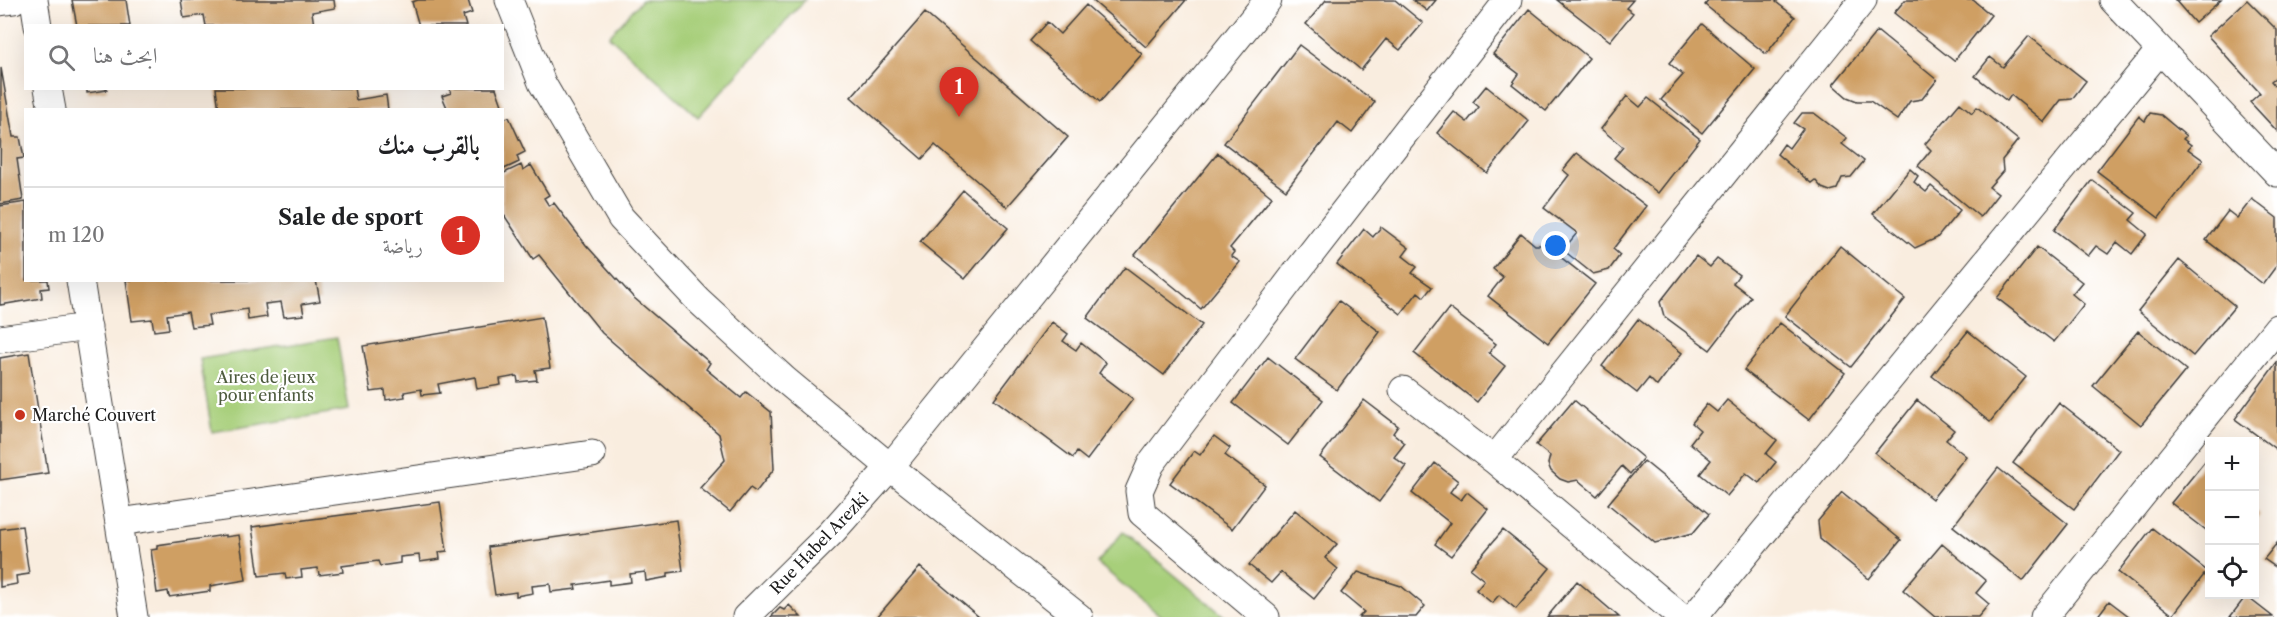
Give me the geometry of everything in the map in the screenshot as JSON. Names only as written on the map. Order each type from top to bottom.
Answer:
[{"type":"street","points":[[0,2],[15,0]]},
{"type":"street","points":[[34,0],[38,24]]},
{"type":"street","points":[[509,0],[542,83],[621,218],[698,300],[785,380],[890,467],[1079,617]]},
{"type":"street","name":"Rue Habel Arezki","points":[[746,617],[832,532],[890,467],[1268,0]]},
{"type":"street","points":[[1266,617],[1142,513],[1139,491],[1151,464],[1508,0]]},
{"type":"street","points":[[1494,460],[1863,0]]},
{"type":"street","points":[[2113,0],[2277,172]]},
{"type":"street","points":[[1694,617],[2160,50]]},
{"type":"street","points":[[48,90],[52,108]]},
{"type":"street","points":[[80,282],[134,617]]},
{"type":"street","points":[[0,339],[88,327]]},
{"type":"street","points":[[2044,617],[2277,328]]},
{"type":"street","points":[[1403,390],[1494,460],[1681,617]]},
{"type":"street","points":[[119,522],[592,454]]},
{"type":"green space","points":[[642,0],[805,0],[698,117],[609,36]]},
{"type":"green space","name":"Aires de jeux pour enfants","points":[[337,337],[349,410],[212,432],[200,359]]},
{"type":"green space","points":[[1123,532],[1225,617],[1162,617],[1097,563]]},
{"type":"building","points":[[72,0],[126,0],[130,24],[77,24]]},
{"type":"building","points":[[181,0],[334,0],[335,8],[312,12],[314,24],[206,24],[204,15],[184,18]]},
{"type":"building","points":[[468,0],[472,13],[463,16],[465,24],[418,24],[412,2]]},
{"type":"building","points":[[1092,0],[1186,0],[1146,47]]},
{"type":"building","points":[[1326,0],[1395,0],[1423,23],[1400,50],[1386,39],[1361,70],[1306,24]]},
{"type":"building","points":[[1413,0],[1436,0],[1427,11]]},
{"type":"building","points":[[1557,0],[1633,0],[1626,8],[1633,13],[1610,41]]},
{"type":"building","points":[[1709,0],[1778,0],[1776,2],[1795,17],[1766,54],[1705,5]]},
{"type":"building","points":[[1905,0],[1973,0],[1991,15],[1954,61],[1894,13]]},
{"type":"building","points":[[2175,0],[2221,0],[2195,23]]},
{"type":"building","points":[[2247,0],[2277,30],[2277,76],[2271,81],[2277,88],[2277,131],[2250,102],[2260,93],[2208,36]]},
{"type":"building","points":[[1086,5],[1142,54],[1100,102],[1030,41],[1047,22],[1060,34]]},
{"type":"building","points":[[1529,9],[1589,58],[1546,111],[1512,84],[1519,74],[1493,54]]},
{"type":"building","points":[[925,13],[1068,137],[1007,207],[935,145],[922,159],[851,97]]},
{"type":"building","points":[[1702,24],[1755,69],[1702,133],[1661,100],[1683,75],[1669,63]]},
{"type":"building","points":[[1877,31],[1937,80],[1922,99],[1910,101],[1897,120],[1870,101],[1857,101],[1847,97],[1833,85]]},
{"type":"building","points":[[2029,36],[2086,81],[2072,99],[2061,100],[2044,122],[2011,95],[2007,101],[1975,76],[1990,57],[2003,67]]},
{"type":"building","points":[[1299,45],[1375,102],[1352,133],[1338,122],[1286,190],[1224,143]]},
{"type":"building","points":[[1,68],[13,137],[20,137],[24,158],[17,159],[23,200],[0,204]]},
{"type":"building","points":[[1486,86],[1529,121],[1487,173],[1437,133],[1454,112],[1467,122],[1479,107],[1473,102]]},
{"type":"building","points":[[87,90],[107,90],[87,93]]},
{"type":"building","points":[[216,90],[354,90],[356,100],[386,95],[388,108],[219,108]]},
{"type":"building","points":[[450,90],[497,90],[503,108],[447,108],[442,96],[451,93]]},
{"type":"building","points":[[1627,96],[1640,107],[1648,98],[1700,139],[1658,193],[1614,158],[1623,147],[1601,129]]},
{"type":"building","points":[[1960,103],[1972,113],[1977,107],[2018,140],[2002,160],[2003,171],[1989,187],[1998,194],[1980,217],[1918,166],[1931,150],[1925,144]]},
{"type":"building","points":[[1802,113],[1814,113],[1847,138],[1842,144],[1864,161],[1851,177],[1842,178],[1837,189],[1830,191],[1822,188],[1815,180],[1811,183],[1777,154],[1784,144],[1789,148],[1803,129],[1794,123]]},
{"type":"building","points":[[2150,113],[2161,115],[2186,136],[2183,139],[2191,145],[2188,149],[2203,160],[2159,218],[2097,171],[2139,116],[2145,121]]},
{"type":"building","points":[[509,117],[525,152],[517,156],[519,162],[504,169],[504,118]]},
{"type":"building","points":[[1218,153],[1272,197],[1230,248],[1234,252],[1231,256],[1240,262],[1201,309],[1135,255]]},
{"type":"building","points":[[1577,153],[1646,206],[1613,249],[1620,255],[1609,270],[1593,274],[1563,250],[1577,233],[1544,208],[1569,175],[1563,170]]},
{"type":"building","points":[[521,165],[523,170],[531,165],[549,195],[544,198],[549,206],[554,203],[586,245],[633,297],[710,363],[706,369],[741,398],[746,392],[771,412],[774,469],[756,492],[750,488],[730,512],[700,488],[725,460],[719,434],[602,333],[539,255],[533,259],[504,215],[504,173]]},
{"type":"building","points":[[1910,169],[1918,176],[1914,182],[1926,192],[1931,186],[1960,210],[1937,238],[1915,248],[1873,214]]},
{"type":"building","points":[[2092,180],[2136,213],[2130,220],[2147,234],[2132,254],[2117,242],[2108,254],[2096,246],[2088,256],[2054,230]]},
{"type":"building","points":[[963,190],[1008,228],[965,279],[920,242]]},
{"type":"building","points":[[2252,199],[2277,218],[2277,265],[2263,284],[2206,240],[2228,211],[2237,218]]},
{"type":"building","points":[[24,202],[24,282],[48,282],[49,288],[41,289],[42,298],[0,305],[0,206]]},
{"type":"building","points":[[1381,227],[1409,248],[1403,256],[1417,267],[1412,273],[1432,287],[1424,297],[1418,292],[1401,314],[1337,264],[1364,229],[1373,237]]},
{"type":"building","points":[[1521,233],[1535,245],[1545,245],[1595,284],[1548,343],[1488,296],[1503,277],[1493,269]]},
{"type":"building","points":[[1840,246],[1905,299],[1851,367],[1785,316]]},
{"type":"building","points":[[2037,247],[2082,282],[2072,294],[2084,304],[2054,342],[1997,298]]},
{"type":"building","points":[[1696,256],[1710,267],[1717,259],[1739,275],[1733,283],[1751,297],[1710,350],[1664,316],[1660,302]]},
{"type":"building","points":[[2179,260],[2235,306],[2193,356],[2138,311]]},
{"type":"building","points":[[1125,267],[1202,325],[1164,375],[1087,318]]},
{"type":"building","points":[[126,282],[316,282],[320,301],[302,304],[304,315],[284,317],[281,302],[265,304],[267,317],[248,320],[247,309],[208,315],[210,325],[191,327],[188,312],[167,315],[169,329],[154,331],[152,319],[132,321]]},
{"type":"building","points":[[1339,301],[1380,332],[1337,390],[1295,359]]},
{"type":"building","points":[[1449,308],[1496,344],[1489,353],[1505,366],[1477,402],[1414,353]]},
{"type":"building","points":[[542,317],[550,368],[535,370],[537,380],[518,382],[517,376],[500,379],[501,385],[477,389],[475,377],[438,384],[440,393],[422,395],[421,389],[404,392],[405,397],[386,400],[385,390],[371,392],[363,346]]},
{"type":"building","points":[[1638,319],[1682,353],[1657,386],[1649,378],[1637,393],[1602,366]]},
{"type":"building","points":[[1052,322],[1068,334],[1063,341],[1076,350],[1081,343],[1106,363],[1099,373],[1133,399],[1087,460],[1077,452],[1073,458],[994,399]]},
{"type":"building","points":[[1780,323],[1845,373],[1809,420],[1744,370]]},
{"type":"building","points":[[1968,331],[2026,377],[1990,422],[1932,376]]},
{"type":"building","points":[[2138,331],[2186,370],[2141,425],[2093,386]]},
{"type":"building","name":"Marché Couvert","points":[[29,353],[48,473],[0,480],[0,358]]},
{"type":"building","points":[[1268,357],[1323,400],[1288,445],[1233,403]]},
{"type":"building","points":[[2277,362],[2277,450],[2235,419]]},
{"type":"building","points":[[1364,400],[1398,426],[1393,433],[1405,443],[1394,457],[1406,466],[1379,502],[1320,457]]},
{"type":"building","points":[[1574,400],[1643,458],[1630,474],[1622,466],[1597,496],[1578,480],[1568,482],[1560,479],[1551,471],[1548,464],[1550,456],[1536,445]]},
{"type":"building","points":[[1727,400],[1777,440],[1766,454],[1776,462],[1759,483],[1746,473],[1727,496],[1700,474],[1711,460],[1690,443],[1700,430],[1692,423],[1707,404],[1717,412]]},
{"type":"building","points":[[1917,400],[1954,430],[1946,440],[1966,456],[1932,499],[1875,453]]},
{"type":"building","points":[[2059,403],[2119,450],[2074,509],[2013,463]]},
{"type":"building","points":[[1214,436],[1230,448],[1225,455],[1265,485],[1232,529],[1170,483],[1194,451],[1200,455]]},
{"type":"building","points":[[1644,461],[1709,514],[1693,533],[1655,543],[1608,504]]},
{"type":"building","points":[[2205,461],[2205,529],[2171,503]]},
{"type":"building","points":[[1435,463],[1458,481],[1450,492],[1461,500],[1467,492],[1488,509],[1451,556],[1435,544],[1450,523],[1412,493]]},
{"type":"building","points":[[1998,468],[2068,524],[2023,581],[1953,526]]},
{"type":"building","points":[[1842,492],[1901,540],[1869,579],[1820,539],[1818,521]]},
{"type":"building","points":[[440,502],[447,551],[439,552],[440,559],[420,562],[419,555],[400,557],[400,563],[380,566],[378,561],[342,566],[343,572],[319,575],[318,568],[301,570],[302,577],[286,579],[285,573],[259,576],[252,527]]},
{"type":"building","points":[[1295,510],[1337,544],[1325,558],[1338,569],[1314,599],[1281,572],[1271,583],[1249,565]]},
{"type":"building","points":[[676,520],[683,571],[668,573],[668,577],[646,581],[645,572],[630,574],[631,582],[609,585],[609,580],[575,585],[576,589],[551,592],[550,584],[532,586],[533,593],[516,596],[516,592],[495,595],[488,547]]},
{"type":"building","points":[[22,526],[29,574],[16,576],[17,584],[0,587],[0,529]]},
{"type":"building","points":[[2152,528],[2205,569],[2205,574],[2173,615],[2118,572]]},
{"type":"building","points":[[1503,530],[1550,568],[1516,609],[1499,595],[1492,603],[1476,590],[1484,580],[1470,569]]},
{"type":"building","points":[[225,535],[225,537],[239,535],[246,580],[210,586],[210,591],[169,597],[168,591],[157,593],[151,550],[157,549],[157,545]]},
{"type":"building","points":[[2277,543],[2277,568],[2264,559]]},
{"type":"building","points":[[1942,544],[1986,581],[1976,593],[1989,604],[1978,617],[1935,617],[1903,590]]},
{"type":"building","points":[[920,567],[979,617],[877,617]]},
{"type":"building","points":[[1358,572],[1401,586],[1425,606],[1416,617],[1359,617],[1364,612],[1341,593]]},
{"type":"building","points":[[1577,581],[1619,617],[1547,617]]},
{"type":"building","points":[[2244,599],[2250,599],[2273,617],[2230,617]]},
{"type":"building","points":[[2109,601],[2130,617],[2097,617]]},
{"type":"building","points":[[789,605],[801,617],[771,617],[780,608],[784,610]]},
{"type":"place","name":"Sale de sport","points":[[959,117]]},
{"type":"place","name":"Marché Couvert","points":[[20,415]]}]
